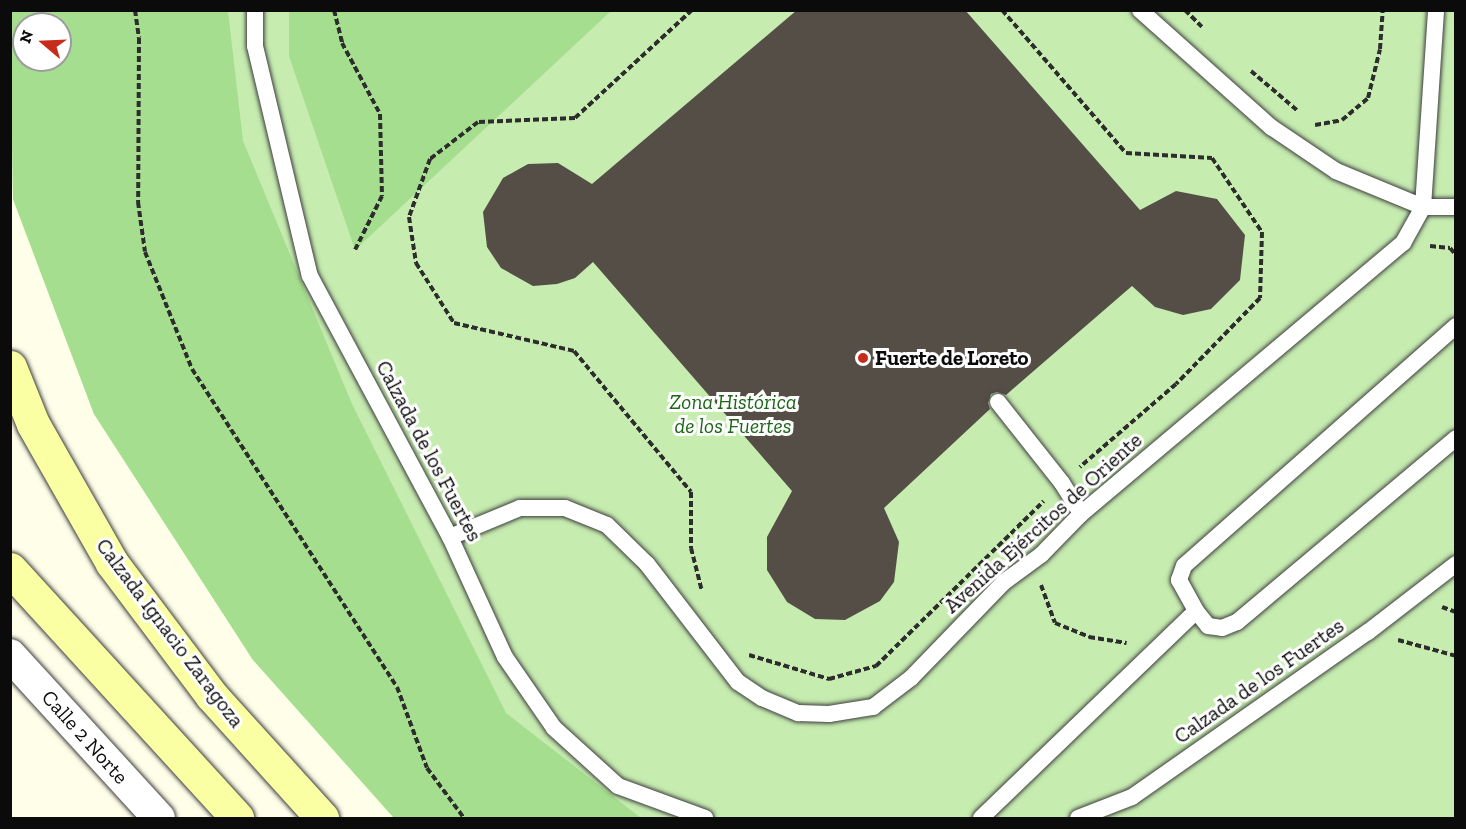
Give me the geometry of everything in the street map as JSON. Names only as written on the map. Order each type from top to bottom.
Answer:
[{"type":"main road","name":"Calzada Ignacio Zaragoza","points":[[10,367],[33,424],[112,563],[211,695],[322,819]]},
{"type":"main road","points":[[10,569],[237,819]]},
{"type":"street","name":"Calle 2 Norte","points":[[10,655],[159,819]]},
{"type":"lane","name":"Calzada de los Fuertes","points":[[255,10],[255,46],[310,276],[450,537],[505,657],[554,728],[618,786],[705,819]]},
{"type":"lane","points":[[1140,10],[1271,127],[1336,171],[1423,207],[1455,207]]},
{"type":"lane","name":"Avenida Ejércitos de Oriente","points":[[450,537],[520,508],[565,508],[606,525],[647,564],[738,682],[762,698],[798,713],[829,714],[873,707],[911,678],[1004,582],[1041,555],[1081,514],[1402,243],[1423,207],[1436,10]]},
{"type":"lane","points":[[1455,326],[1184,566],[1179,580],[1196,611],[1208,626],[1222,628],[1237,622],[1455,438]]},
{"type":"lane","points":[[998,402],[1058,477],[1081,514]]},
{"type":"lane","name":"Calzada de los Fuertes","points":[[1078,819],[1132,797],[1368,632],[1455,564]]},
{"type":"lane","points":[[981,819],[1155,647],[1196,611]]},
{"type":"path","points":[[135,10],[139,38],[138,202],[145,252],[192,369],[397,687],[427,768],[464,819]]},
{"type":"path","points":[[334,10],[342,43],[380,114],[382,196],[355,250]]},
{"type":"path","points":[[692,10],[575,118],[478,122],[430,159],[409,218],[416,263],[454,323],[574,351],[691,492],[691,548],[702,593]]},
{"type":"path","points":[[741,652],[828,679],[876,666],[1058,477],[1176,384],[1260,298],[1262,232],[1212,158],[1126,153],[1002,10]]},
{"type":"path","points":[[1314,125],[1342,120],[1368,98],[1380,49],[1383,10]]},
{"type":"path","points":[[1450,248],[1455,255]]},
{"type":"path","points":[[1041,555],[1040,583],[1055,623],[1089,637],[1155,647]]},
{"type":"path","points":[[1368,632],[1455,656]]},
{"type":"green space","points":[[289,10],[611,11],[355,250],[289,56]]},
{"type":"green space","name":"Zona Histórica de los Fuertes","points":[[10,11],[1455,11],[1455,818],[394,818],[253,660],[94,414],[13,199]]},
{"type":"green space","points":[[10,11],[228,11],[243,141],[352,404],[506,713],[641,818],[394,818],[253,660],[94,414],[13,199]]},
{"type":"building","name":"Fuerte de Loreto","points":[[797,10],[965,10],[1140,210],[1176,191],[1217,199],[1245,235],[1240,280],[1211,309],[1183,315],[1155,307],[1132,286],[1006,395],[997,392],[991,394],[988,403],[990,409],[884,508],[899,542],[894,582],[880,601],[845,620],[815,619],[787,602],[767,570],[767,537],[792,491],[593,262],[575,278],[557,284],[533,286],[501,268],[487,247],[483,212],[503,178],[528,164],[558,163],[592,184]]},
{"type":"place","name":"Fuerte de Loreto","points":[[863,358]]}]
